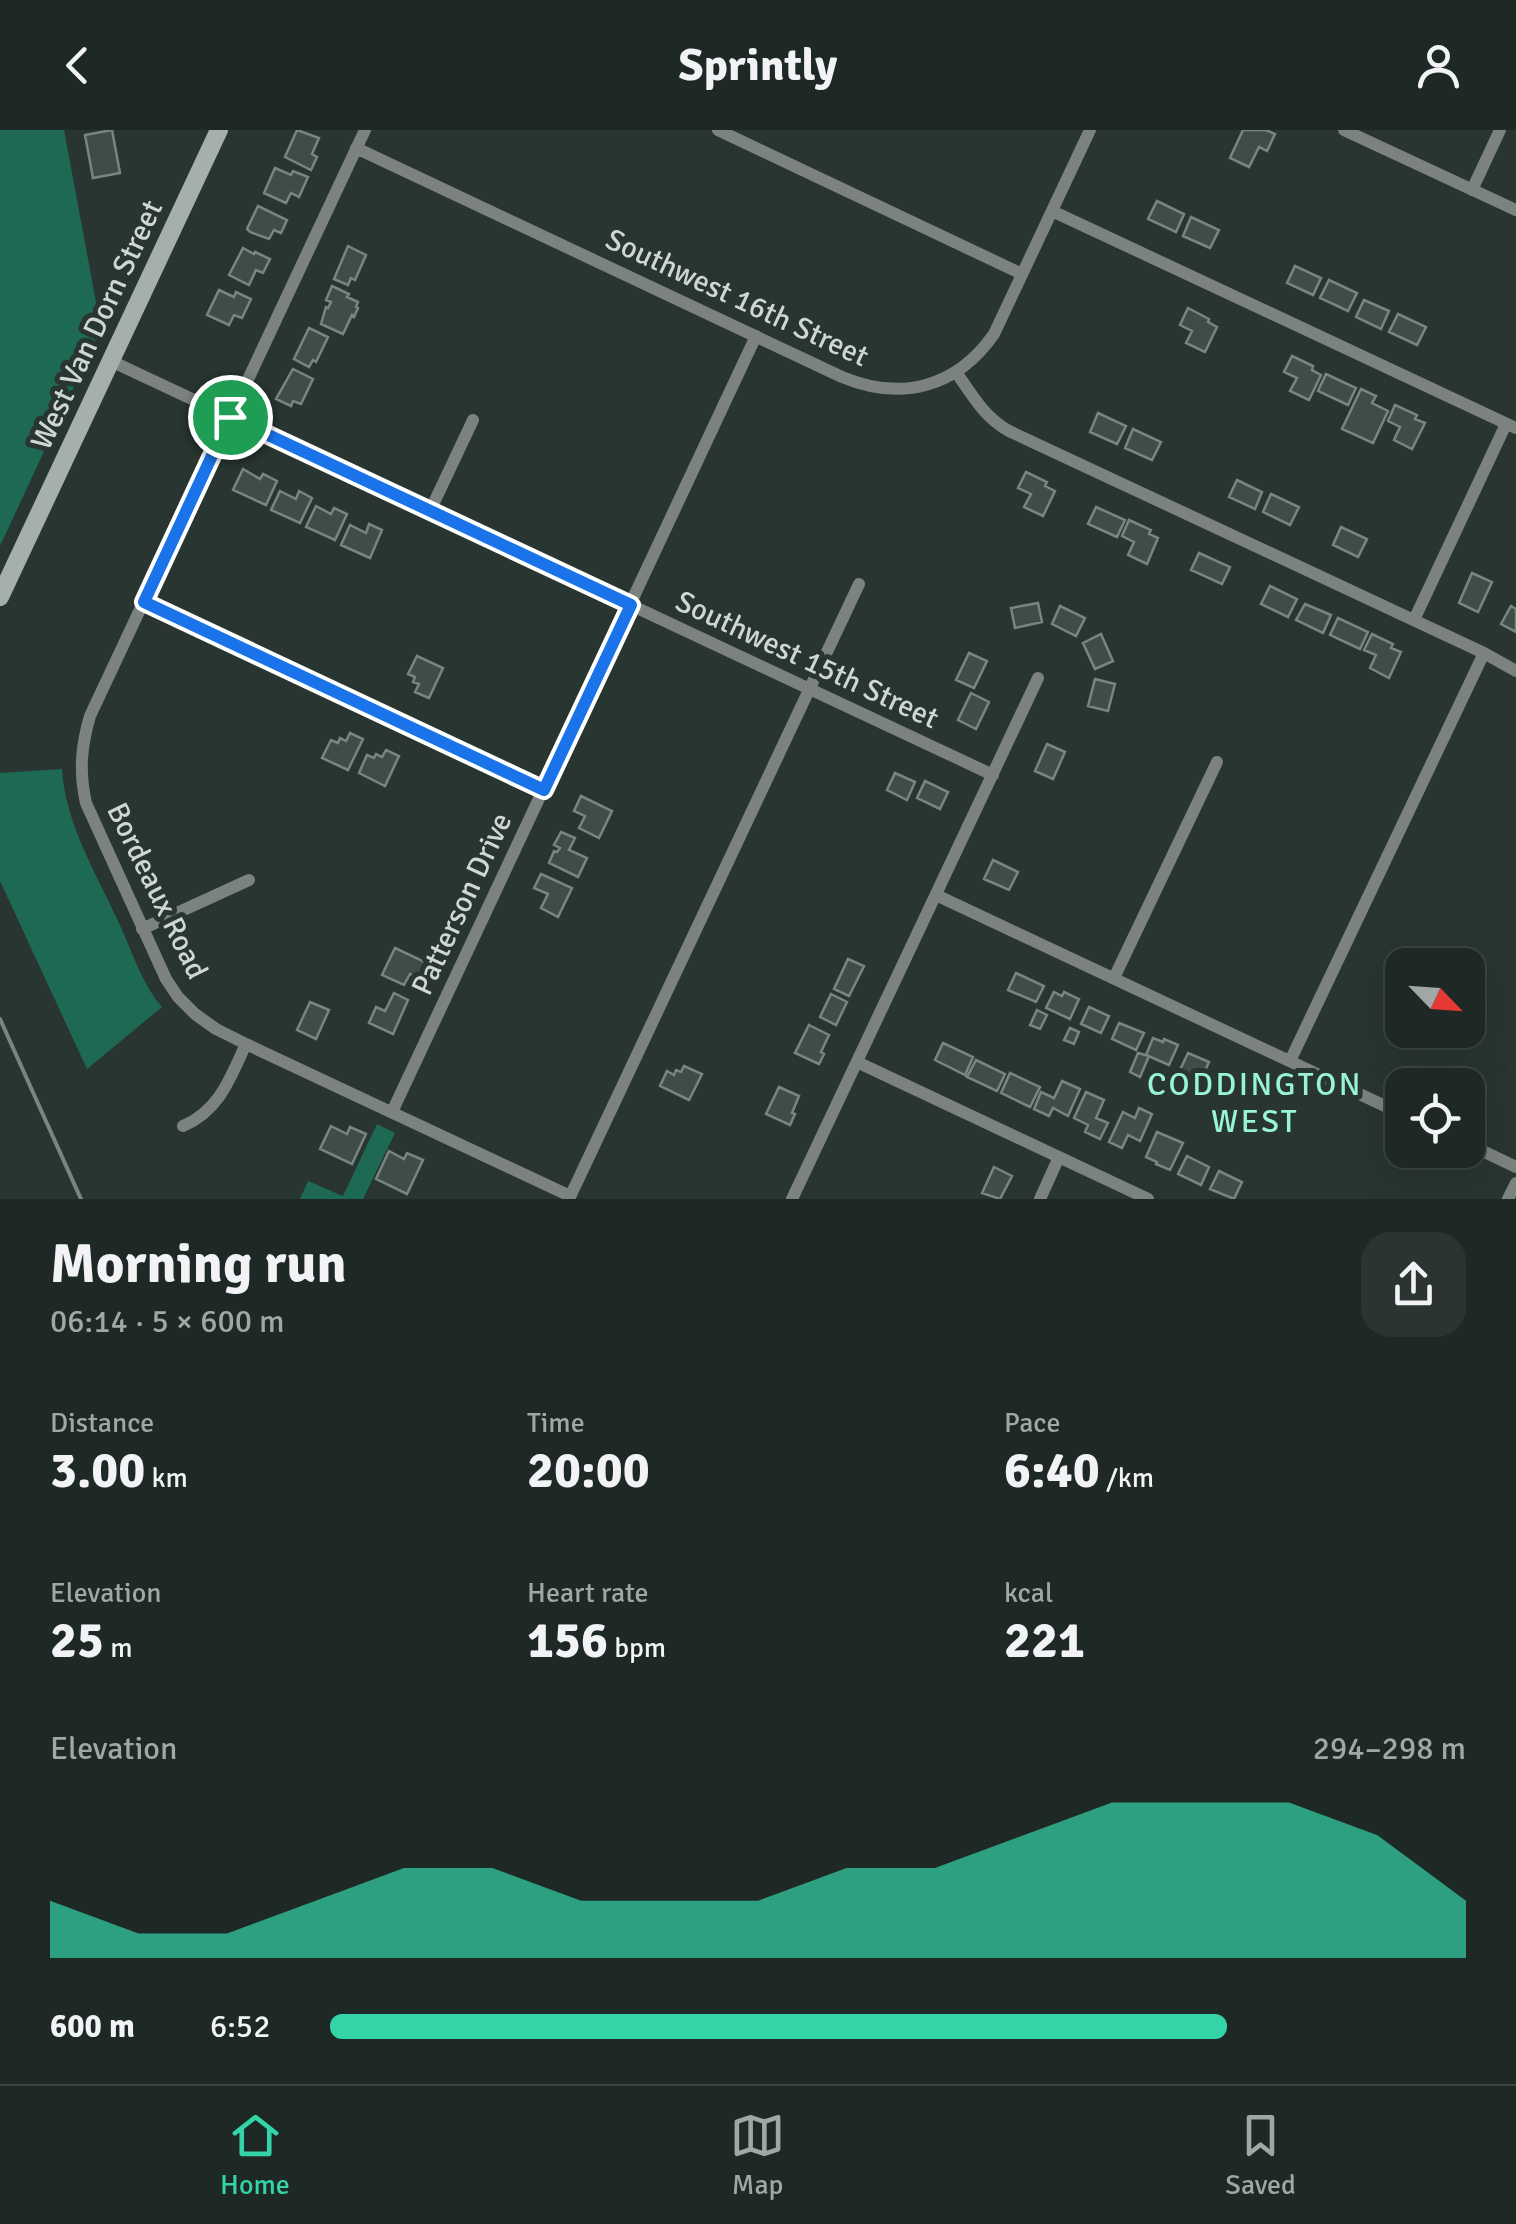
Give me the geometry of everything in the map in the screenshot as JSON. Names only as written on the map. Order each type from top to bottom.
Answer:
[{"type":"main road","name":"West Van Dorn Street","points":[[0,597],[219,130]]},
{"type":"street","name":"Bordeaux Road","points":[[365,130],[90,716],[80,759],[81,782],[86,804],[160,968],[195,1014],[246,1044],[569,1198]]},
{"type":"street","points":[[718,130],[1022,274]]},
{"type":"street","points":[[1090,130],[986,344],[956,372],[980,408],[1009,431],[1516,670]]},
{"type":"street","points":[[1344,130],[1516,210]]},
{"type":"street","points":[[1472,190],[1500,130]]},
{"type":"street","name":"Southwest 16th Street","points":[[356,148],[842,377],[874,388],[914,388],[933,384],[956,372]]},
{"type":"street","points":[[1052,212],[1511,426],[1414,620]]},
{"type":"street","name":"Patterson Drive","points":[[392,1112],[756,336]]},
{"type":"street","name":"Southwest 15th Street","points":[[111,361],[993,775]]},
{"type":"street","points":[[430,511],[474,420]]},
{"type":"street","points":[[569,1198],[858,584]]},
{"type":"street","points":[[144,602],[544,790]]},
{"type":"street","points":[[1290,1061],[1484,653]]},
{"type":"street","points":[[792,1199],[1038,678]]},
{"type":"street","points":[[1114,978],[1217,762]]},
{"type":"street","points":[[142,929],[250,880]]},
{"type":"street","points":[[936,895],[1385,1106]]},
{"type":"street","points":[[183,1126],[202,1118],[215,1103],[246,1044]]},
{"type":"street","points":[[857,1062],[1148,1199]]},
{"type":"street","points":[[1485,1152],[1516,1167]]},
{"type":"street","points":[[1040,1199],[1059,1158]]},
{"type":"street","points":[[1508,1199],[1516,1183]]},
{"type":"green space","points":[[0,130],[64,130],[101,329],[0,546]]},
{"type":"green space","points":[[62,769],[69,809],[83,848],[143,978],[162,1007],[87,1069],[0,881],[0,773]]},
{"type":"green space","points":[[377,1124],[395,1133],[363,1199],[300,1199],[308,1181],[343,1196]]},
{"type":"building","points":[[112,130],[120,173],[93,178],[85,135]]},
{"type":"building","points":[[297,130],[319,138],[311,170],[285,157]]},
{"type":"building","points":[[1243,130],[1275,134],[1267,151],[1259,147],[1249,167],[1230,158]]},
{"type":"building","points":[[275,168],[308,177],[299,197],[291,193],[286,203],[264,193]]},
{"type":"building","points":[[1157,201],[1184,214],[1176,232],[1148,219]]},
{"type":"building","points":[[258,206],[287,220],[281,233],[274,230],[269,239],[247,229]]},
{"type":"building","points":[[1191,217],[1219,230],[1210,248],[1183,236]]},
{"type":"building","points":[[348,246],[366,255],[355,280],[351,278],[348,285],[334,279]]},
{"type":"building","points":[[243,248],[270,259],[263,273],[256,270],[249,285],[229,275]]},
{"type":"building","points":[[1295,266],[1321,278],[1313,295],[1287,283]]},
{"type":"building","points":[[1329,280],[1357,293],[1348,311],[1320,298]]},
{"type":"building","points":[[332,286],[358,302],[343,334],[321,324],[331,302],[326,300]]},
{"type":"building","points":[[219,290],[251,299],[242,318],[234,315],[229,325],[207,315]]},
{"type":"building","points":[[1364,300],[1389,311],[1381,329],[1356,317]]},
{"type":"building","points":[[1188,308],[1217,327],[1205,352],[1186,343],[1192,331],[1180,325]]},
{"type":"building","points":[[1398,314],[1426,327],[1417,345],[1389,332]]},
{"type":"building","points":[[309,328],[328,337],[316,362],[313,360],[309,367],[294,359]]},
{"type":"building","points":[[1292,356],[1313,366],[1312,370],[1321,375],[1309,400],[1290,391],[1297,378],[1284,372]]},
{"type":"building","points":[[293,369],[313,379],[301,404],[293,401],[291,406],[276,399]]},
{"type":"building","points":[[1326,374],[1356,388],[1348,405],[1318,391]]},
{"type":"building","points":[[1361,389],[1376,396],[1372,403],[1388,411],[1373,443],[1342,429]]},
{"type":"building","points":[[1395,405],[1425,423],[1412,449],[1394,440],[1400,427],[1388,421]]},
{"type":"building","points":[[1098,413],[1126,426],[1117,444],[1090,432]]},
{"type":"building","points":[[1133,429],[1161,442],[1152,460],[1125,448]]},
{"type":"building","points":[[243,469],[260,479],[263,474],[277,481],[266,505],[233,490]]},
{"type":"building","points":[[1026,472],[1047,482],[1045,486],[1055,491],[1043,516],[1024,507],[1031,494],[1018,488]]},
{"type":"building","points":[[1237,480],[1262,492],[1255,509],[1229,497]]},
{"type":"building","points":[[280,491],[296,499],[299,491],[312,498],[300,523],[271,510]]},
{"type":"building","points":[[1271,494],[1299,507],[1290,525],[1263,512]]},
{"type":"building","points":[[316,506],[331,514],[334,508],[347,514],[335,540],[306,527]]},
{"type":"building","points":[[1096,507],[1125,520],[1117,537],[1088,524]]},
{"type":"building","points":[[1129,520],[1151,530],[1149,534],[1158,538],[1147,564],[1128,555],[1134,542],[1122,536]]},
{"type":"building","points":[[369,524],[382,530],[370,558],[341,545],[350,525],[366,533]]},
{"type":"building","points":[[1341,527],[1367,539],[1358,557],[1333,545]]},
{"type":"building","points":[[1199,553],[1230,567],[1222,584],[1191,570]]},
{"type":"building","points":[[1472,573],[1492,582],[1478,612],[1459,603]]},
{"type":"building","points":[[1270,586],[1297,599],[1288,617],[1261,604]]},
{"type":"building","points":[[1038,603],[1042,622],[1015,628],[1011,608]]},
{"type":"building","points":[[1305,604],[1331,615],[1323,633],[1296,620]]},
{"type":"building","points":[[1060,606],[1085,618],[1076,636],[1052,624]]},
{"type":"building","points":[[1511,606],[1516,609],[1516,632],[1501,624]]},
{"type":"building","points":[[1338,618],[1368,632],[1360,649],[1330,635]]},
{"type":"building","points":[[1101,634],[1113,661],[1095,669],[1083,643]]},
{"type":"building","points":[[1372,634],[1401,652],[1389,678],[1370,668],[1376,655],[1364,650]]},
{"type":"building","points":[[969,653],[987,661],[974,688],[956,680]]},
{"type":"building","points":[[417,656],[443,668],[429,698],[415,692],[419,684],[408,674]]},
{"type":"building","points":[[1095,679],[1115,684],[1108,711],[1088,706]]},
{"type":"building","points":[[971,693],[989,702],[976,729],[958,720]]},
{"type":"building","points":[[350,733],[363,739],[348,770],[322,758],[331,740],[346,741]]},
{"type":"building","points":[[1047,744],[1065,752],[1053,779],[1035,771]]},
{"type":"building","points":[[386,750],[399,756],[385,786],[359,773],[367,755],[382,757]]},
{"type":"building","points":[[895,773],[915,782],[907,800],[887,790]]},
{"type":"building","points":[[925,781],[948,792],[940,809],[917,798]]},
{"type":"building","points":[[581,796],[612,811],[599,838],[579,828],[585,816],[574,811]]},
{"type":"building","points":[[561,832],[575,838],[569,850],[587,858],[578,877],[549,863],[554,851],[560,848],[554,845]]},
{"type":"building","points":[[993,860],[1018,872],[1009,890],[984,879]]},
{"type":"building","points":[[541,874],[572,888],[558,917],[541,908],[548,894],[534,888]]},
{"type":"building","points":[[395,948],[427,963],[419,979],[410,974],[404,985],[382,975]]},
{"type":"building","points":[[848,959],[864,966],[849,996],[834,989]]},
{"type":"building","points":[[1016,973],[1044,986],[1036,1002],[1008,990]]},
{"type":"building","points":[[1054,992],[1079,999],[1070,1019],[1046,1008]]},
{"type":"building","points":[[394,993],[408,1000],[393,1034],[369,1023],[376,1007],[385,1011]]},
{"type":"building","points":[[831,994],[847,1002],[836,1025],[820,1017]]},
{"type":"building","points":[[310,1002],[329,1010],[316,1039],[297,1030]]},
{"type":"building","points":[[1089,1007],[1109,1016],[1101,1033],[1081,1024]]},
{"type":"building","points":[[1037,1010],[1047,1015],[1040,1029],[1030,1025]]},
{"type":"building","points":[[1119,1023],[1144,1033],[1136,1050],[1112,1039]]},
{"type":"building","points":[[809,1025],[829,1035],[819,1064],[795,1053]]},
{"type":"building","points":[[1070,1028],[1079,1032],[1074,1044],[1064,1040]]},
{"type":"building","points":[[1153,1038],[1178,1045],[1169,1065],[1146,1055]]},
{"type":"building","points":[[943,1043],[973,1057],[965,1075],[935,1060]]},
{"type":"building","points":[[1138,1053],[1149,1056],[1140,1077],[1130,1072]]},
{"type":"building","points":[[1188,1053],[1209,1062],[1201,1080],[1180,1070]]},
{"type":"building","points":[[976,1060],[1005,1074],[997,1091],[967,1077]]},
{"type":"building","points":[[684,1066],[702,1074],[689,1100],[660,1086],[667,1071],[674,1075]]},
{"type":"building","points":[[1010,1073],[1040,1087],[1030,1107],[1001,1093]]},
{"type":"building","points":[[1062,1081],[1080,1089],[1068,1116],[1053,1108],[1049,1116],[1034,1109],[1041,1092],[1054,1098]]},
{"type":"building","points":[[779,1087],[799,1096],[790,1125],[766,1114]]},
{"type":"building","points":[[1086,1092],[1104,1100],[1096,1118],[1108,1123],[1100,1139],[1085,1132],[1088,1125],[1074,1118]]},
{"type":"building","points":[[1139,1108],[1152,1114],[1140,1141],[1128,1135],[1122,1148],[1109,1142],[1123,1112],[1135,1118]]},
{"type":"building","points":[[331,1126],[347,1134],[350,1127],[366,1134],[352,1164],[320,1149]]},
{"type":"building","points":[[1157,1132],[1183,1143],[1170,1170],[1146,1157]]},
{"type":"building","points":[[389,1151],[404,1159],[407,1153],[423,1160],[407,1194],[376,1179]]},
{"type":"building","points":[[1187,1156],[1209,1167],[1201,1185],[1178,1174]]},
{"type":"building","points":[[994,1167],[1012,1176],[1000,1199],[982,1193]]},
{"type":"building","points":[[1219,1171],[1242,1182],[1234,1199],[1210,1189]]},
{"type":"railway","points":[[0,1019],[81,1199]]},
{"type":"district","name":"CODDINGTON WEST","points":[[1255,1102]]},
{"type":"route","points":[[230,417],[631,605],[544,790],[144,602],[230,417]]}]
